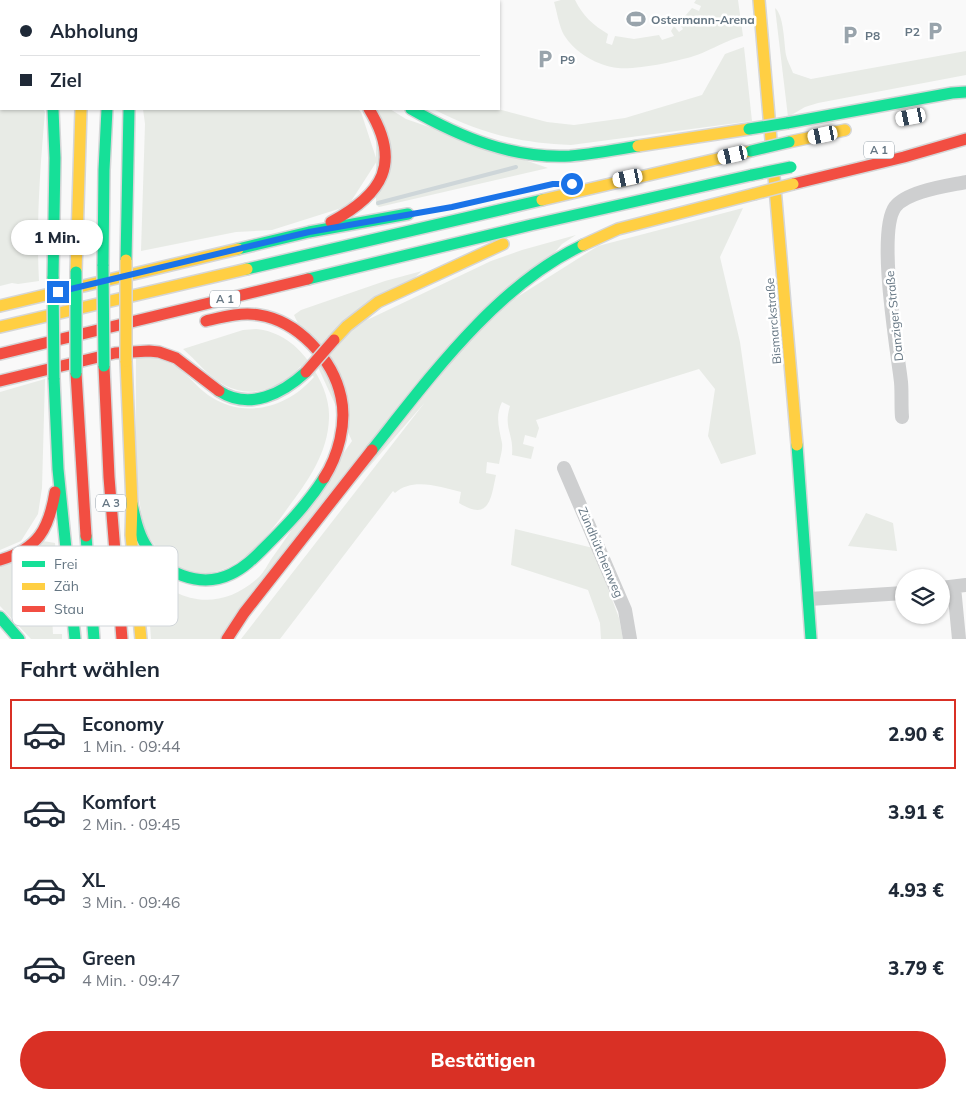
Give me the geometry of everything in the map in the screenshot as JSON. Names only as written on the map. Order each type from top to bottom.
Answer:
[{"type":"main road","name":"Bismarckstraße","points":[[759,0],[812,639]]},
{"type":"main road","points":[[413,110],[431,121],[480,143],[508,150],[548,156],[580,155],[787,123],[966,92]]},
{"type":"main road","points":[[53,110],[56,158]]},
{"type":"main road","points":[[61,110],[56,158],[53,278],[54,378],[58,469],[66,546]]},
{"type":"main road","name":"A 3","points":[[81,110],[76,272],[76,373],[87,546]]},
{"type":"main road","name":"A 3","points":[[107,110],[104,170],[104,366],[115,546]]},
{"type":"main road","points":[[309,232],[340,218],[356,208],[372,193],[378,183],[384,164],[385,146],[379,124],[370,110]]},
{"type":"main road","points":[[130,111],[126,260],[126,361],[132,546]]},
{"type":"main road","name":"A 1","points":[[0,327],[610,182],[855,128]]},
{"type":"main road","name":"A 1","points":[[898,147],[966,134]]},
{"type":"main road","points":[[227,639],[244,613],[451,354],[504,297],[539,269],[572,250],[618,229],[904,157],[966,139]]},
{"type":"main road","name":"A 1","points":[[0,354],[530,225],[796,166]]},
{"type":"main road","points":[[563,184],[610,182]]},
{"type":"main road","points":[[0,306],[309,232],[417,213]]},
{"type":"main road","points":[[0,381],[99,357],[138,350],[166,353],[187,364],[218,391],[232,397],[258,400],[276,395],[295,383],[347,326],[378,302],[502,244],[530,225]]},
{"type":"main road","points":[[178,574],[184,577],[206,580],[227,575],[241,568],[293,521],[313,496],[335,458],[341,441],[342,428],[342,406],[338,386],[328,365],[308,341],[283,324],[252,314],[230,315],[196,324]]},
{"type":"main road","points":[[0,370],[134,338]]},
{"type":"main road","points":[[30,546],[45,529],[53,508],[58,469]]},
{"type":"main road","points":[[132,504],[141,537],[147,546]]},
{"type":"main road","points":[[0,560],[12,555]]},
{"type":"main road","points":[[0,617],[19,639]]},
{"type":"main road","points":[[74,626],[75,639]]},
{"type":"main road","name":"A 3","points":[[93,626],[94,639]]},
{"type":"main road","name":"A 3","points":[[121,626],[122,639]]},
{"type":"main road","points":[[140,626],[141,639]]},
{"type":"street","name":"Danziger Straße","points":[[902,417],[901,385],[887,243],[888,223],[895,207],[909,196],[966,182]]},
{"type":"street","name":"Zündhütchenweg","points":[[564,468],[621,602],[630,639]]},
{"type":"street","points":[[954,587],[959,639]]},
{"type":"street","points":[[809,599],[895,593]]},
{"type":"shaded area","points":[[575,0],[589,20],[608,34],[606,43],[612,45],[615,36],[634,39],[659,35],[662,40],[674,36],[671,31],[674,26],[679,32],[683,29],[679,23],[692,8],[699,11],[701,6],[694,3],[696,0],[738,0],[743,36],[680,60],[636,68],[610,67],[588,58],[569,42],[561,27],[554,2]]},
{"type":"shaded area","points":[[775,8],[780,17],[787,57],[793,73],[811,79],[966,51],[966,75],[818,103],[805,107],[788,117]]},
{"type":"shaded area","points":[[744,47],[752,121],[571,145],[533,142],[499,135],[435,110],[500,110],[547,122],[574,125],[625,118],[702,95],[725,54]]},
{"type":"shaded area","points":[[0,110],[44,110],[39,197],[39,281],[0,286]]},
{"type":"shaded area","points":[[143,110],[359,110],[377,161],[348,206],[272,230],[236,232],[141,251],[145,124]]},
{"type":"shaded area","points":[[376,110],[392,110],[406,119],[548,168],[379,207],[376,205]]},
{"type":"shaded area","points":[[743,208],[720,257],[740,342],[756,454],[721,464],[708,436],[715,389],[699,369],[536,420],[539,428],[536,438],[525,435],[523,444],[534,447],[531,459],[512,455],[512,441],[508,426],[510,406],[502,402],[498,417],[502,451],[499,464],[487,462],[486,473],[496,475],[490,499],[483,509],[469,508],[459,503],[461,492],[436,486],[418,484],[402,488],[395,493],[393,491],[280,639],[241,639],[450,370],[514,299],[598,246]]},
{"type":"shaded area","points":[[576,235],[562,244],[220,639],[151,639],[150,626],[178,626],[178,593],[201,600],[215,599],[245,588],[259,577],[352,441],[294,315],[301,310],[385,281],[422,271],[367,320],[491,261]]},
{"type":"shaded area","points":[[243,330],[264,330],[280,336],[294,345],[306,358],[324,390],[329,411],[328,431],[316,466],[277,523],[265,537],[238,562],[222,570],[206,573],[189,571],[178,565],[178,546],[156,546],[147,533],[143,519],[136,458],[136,356],[157,359],[172,364],[208,395],[222,403],[236,407],[264,407],[278,403],[303,388],[314,377],[301,366],[276,386],[256,391],[235,389],[213,378],[183,349]]},
{"type":"shaded area","points":[[45,379],[42,488],[38,514],[21,541],[0,550],[0,392]]},
{"type":"shaded area","points":[[866,513],[893,523],[897,551],[848,546]]},
{"type":"shaded area","points":[[515,529],[593,548],[619,618],[623,639],[601,639],[600,623],[588,590],[511,565]]},
{"type":"shaded area","points":[[43,541],[55,543],[55,546],[34,546]]},
{"type":"shaded area","points":[[12,559],[12,619],[0,606],[0,566]]},
{"type":"shaded area","points":[[19,626],[53,626],[53,634],[62,634],[62,639],[31,639]]},
{"type":"waterway","points":[[378,203],[516,167]]},
{"type":"traffic: fast","points":[[787,123],[966,92]]},
{"type":"traffic: fast","points":[[53,110],[55,158],[53,278]]},
{"type":"traffic: fast","points":[[103,266],[107,110]]},
{"type":"traffic: fast","points":[[126,260],[129,110]]},
{"type":"traffic: fast","points":[[413,110],[448,129],[468,137],[507,150],[528,154],[570,156],[638,146]]},
{"type":"traffic: fast","points":[[749,129],[787,123]]},
{"type":"traffic: fast","points":[[751,151],[789,142]]},
{"type":"traffic: fast","points":[[752,175],[791,167]]},
{"type":"traffic: fast","points":[[308,279],[531,225],[752,175]]},
{"type":"traffic: fast","points":[[247,269],[542,200]]},
{"type":"traffic: fast","points":[[238,249],[309,232],[408,214]]},
{"type":"traffic: fast","points":[[372,450],[442,363],[494,308],[522,283],[552,262],[583,245]]},
{"type":"traffic: fast","points":[[103,266],[104,366]]},
{"type":"traffic: fast","points":[[76,272],[76,373]]},
{"type":"traffic: fast","points":[[53,278],[54,378]]},
{"type":"traffic: fast","points":[[219,391],[231,397],[242,399],[266,397],[287,387],[306,372]]},
{"type":"traffic: fast","points":[[54,378],[58,469],[66,546]]},
{"type":"traffic: fast","points":[[797,445],[811,639]]},
{"type":"traffic: fast","points":[[178,574],[194,579],[207,580],[236,572],[245,566],[296,515],[324,478]]},
{"type":"traffic: fast","points":[[132,504],[137,525],[146,546]]},
{"type":"traffic: fast","points":[[86,536],[87,546]]},
{"type":"traffic: fast","points":[[0,617],[19,639]]},
{"type":"traffic: fast","points":[[74,626],[75,639]]},
{"type":"traffic: fast","points":[[93,626],[94,639]]},
{"type":"traffic: slow","points":[[759,0],[771,140]]},
{"type":"traffic: slow","points":[[76,272],[81,110]]},
{"type":"traffic: slow","points":[[638,146],[749,129]]},
{"type":"traffic: slow","points":[[789,142],[845,130]]},
{"type":"traffic: slow","points":[[542,200],[751,151]]},
{"type":"traffic: slow","points":[[774,176],[797,445]]},
{"type":"traffic: slow","points":[[754,194],[793,184]]},
{"type":"traffic: slow","points":[[583,245],[618,229],[754,194]]},
{"type":"traffic: slow","points":[[334,340],[347,326],[378,302],[503,244]]},
{"type":"traffic: slow","points":[[0,306],[238,249]]},
{"type":"traffic: slow","points":[[126,260],[126,361]]},
{"type":"traffic: slow","points":[[0,327],[247,269]]},
{"type":"traffic: slow","points":[[126,361],[132,546]]},
{"type":"traffic: slow","points":[[140,626],[141,639]]},
{"type":"traffic: jam","points":[[331,222],[364,200],[375,188],[382,175],[385,161],[384,146],[379,128],[370,110]]},
{"type":"traffic: jam","points":[[793,184],[904,157],[966,139]]},
{"type":"traffic: jam","points":[[0,354],[308,279]]},
{"type":"traffic: jam","points":[[206,321],[246,314],[273,319],[287,325],[300,334],[322,356],[337,383],[343,407],[340,439],[324,478]]},
{"type":"traffic: jam","points":[[306,372],[334,340]]},
{"type":"traffic: jam","points":[[0,381],[115,353],[149,351],[159,352],[176,358],[219,391]]},
{"type":"traffic: jam","points":[[104,366],[115,546]]},
{"type":"traffic: jam","points":[[76,373],[86,536]]},
{"type":"traffic: jam","points":[[227,639],[244,613],[372,450]]},
{"type":"traffic: jam","points":[[29,546],[40,536],[45,527],[55,492]]},
{"type":"traffic: jam","points":[[0,560],[12,555]]},
{"type":"traffic: jam","points":[[121,626],[122,639]]},
{"type":"place","name":"Ostermann-Arena","points":[[636,19]]},
{"type":"place","name":"P2","points":[[935,31]]},
{"type":"place","name":"P8","points":[[850,35]]},
{"type":"place","name":"P9","points":[[545,59]]},
{"type":"route","points":[[58,292],[309,232],[452,207],[553,184],[572,184]]}]
